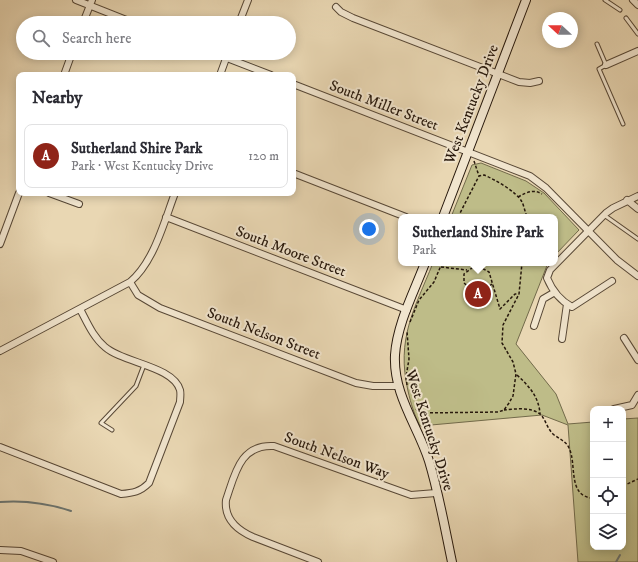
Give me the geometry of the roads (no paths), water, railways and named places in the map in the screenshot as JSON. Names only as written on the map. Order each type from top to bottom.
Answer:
[{"type":"street","points":[[76,0],[91,3],[119,16]]},
{"type":"street","points":[[242,16],[248,0]]},
{"type":"street","name":"West Kentucky Drive","points":[[444,214],[472,152],[498,74],[526,0]]},
{"type":"street","points":[[633,0],[638,5]]},
{"type":"street","points":[[86,16],[91,3]]},
{"type":"street","points":[[336,7],[341,12],[353,18],[498,74],[523,83],[539,81]]},
{"type":"street","points":[[606,65],[638,51]]},
{"type":"street","points":[[65,72],[69,60]]},
{"type":"street","points":[[221,72],[225,60]]},
{"type":"street","points":[[238,60],[264,72]]},
{"type":"street","name":"South Miller Street","points":[[296,85],[521,171],[538,181],[617,260],[638,276]]},
{"type":"street","points":[[296,174],[398,214]]},
{"type":"street","points":[[0,244],[18,196]]},
{"type":"street","points":[[57,196],[79,204]]},
{"type":"street","points":[[0,351],[130,282],[141,273],[149,259],[174,196]]},
{"type":"street","points":[[558,262],[604,215],[627,200],[638,196]]},
{"type":"street","points":[[627,200],[638,209]]},
{"type":"street","name":"South Moore Street","points":[[166,217],[407,310]]},
{"type":"street","name":"West Kentucky Drive","points":[[424,266],[407,310],[396,348],[395,366],[406,410],[427,455],[452,562]]},
{"type":"street","points":[[554,266],[550,270],[547,278],[555,292],[572,306],[576,305],[612,281]]},
{"type":"street","name":"South Nelson Street","points":[[130,282],[138,295],[160,308],[356,383],[373,386],[399,386]]},
{"type":"street","points":[[534,326],[543,299],[555,292]]},
{"type":"street","points":[[562,339],[568,304]]},
{"type":"street","points":[[0,447],[121,494],[134,493],[142,490],[149,483],[180,402],[180,391],[176,382],[169,375],[117,356],[104,347],[94,335],[80,308]]},
{"type":"street","points":[[624,338],[638,360]]},
{"type":"street","points":[[626,407],[632,406],[638,395]]},
{"type":"street","name":"South Nelson Way","points":[[318,562],[242,532],[235,526],[228,514],[226,500],[242,459],[256,448],[263,445],[274,446],[411,495],[436,492]]},
{"type":"street","points":[[0,550],[21,551],[53,562]]},
{"type":"lane","points":[[605,0],[620,10]]},
{"type":"lane","points":[[626,18],[638,34]]},
{"type":"lane","points":[[597,44],[606,65],[599,69],[623,124]]},
{"type":"lane","points":[[604,215],[638,239]]},
{"type":"lane","points":[[112,430],[101,423],[136,386],[144,365]]},
{"type":"waterway","points":[[0,502],[19,501],[36,503],[71,511]]},
{"type":"waterway","points":[[616,562],[620,555]]},
{"type":"place","name":"Sutherland Shire Park","points":[[478,294]]}]
